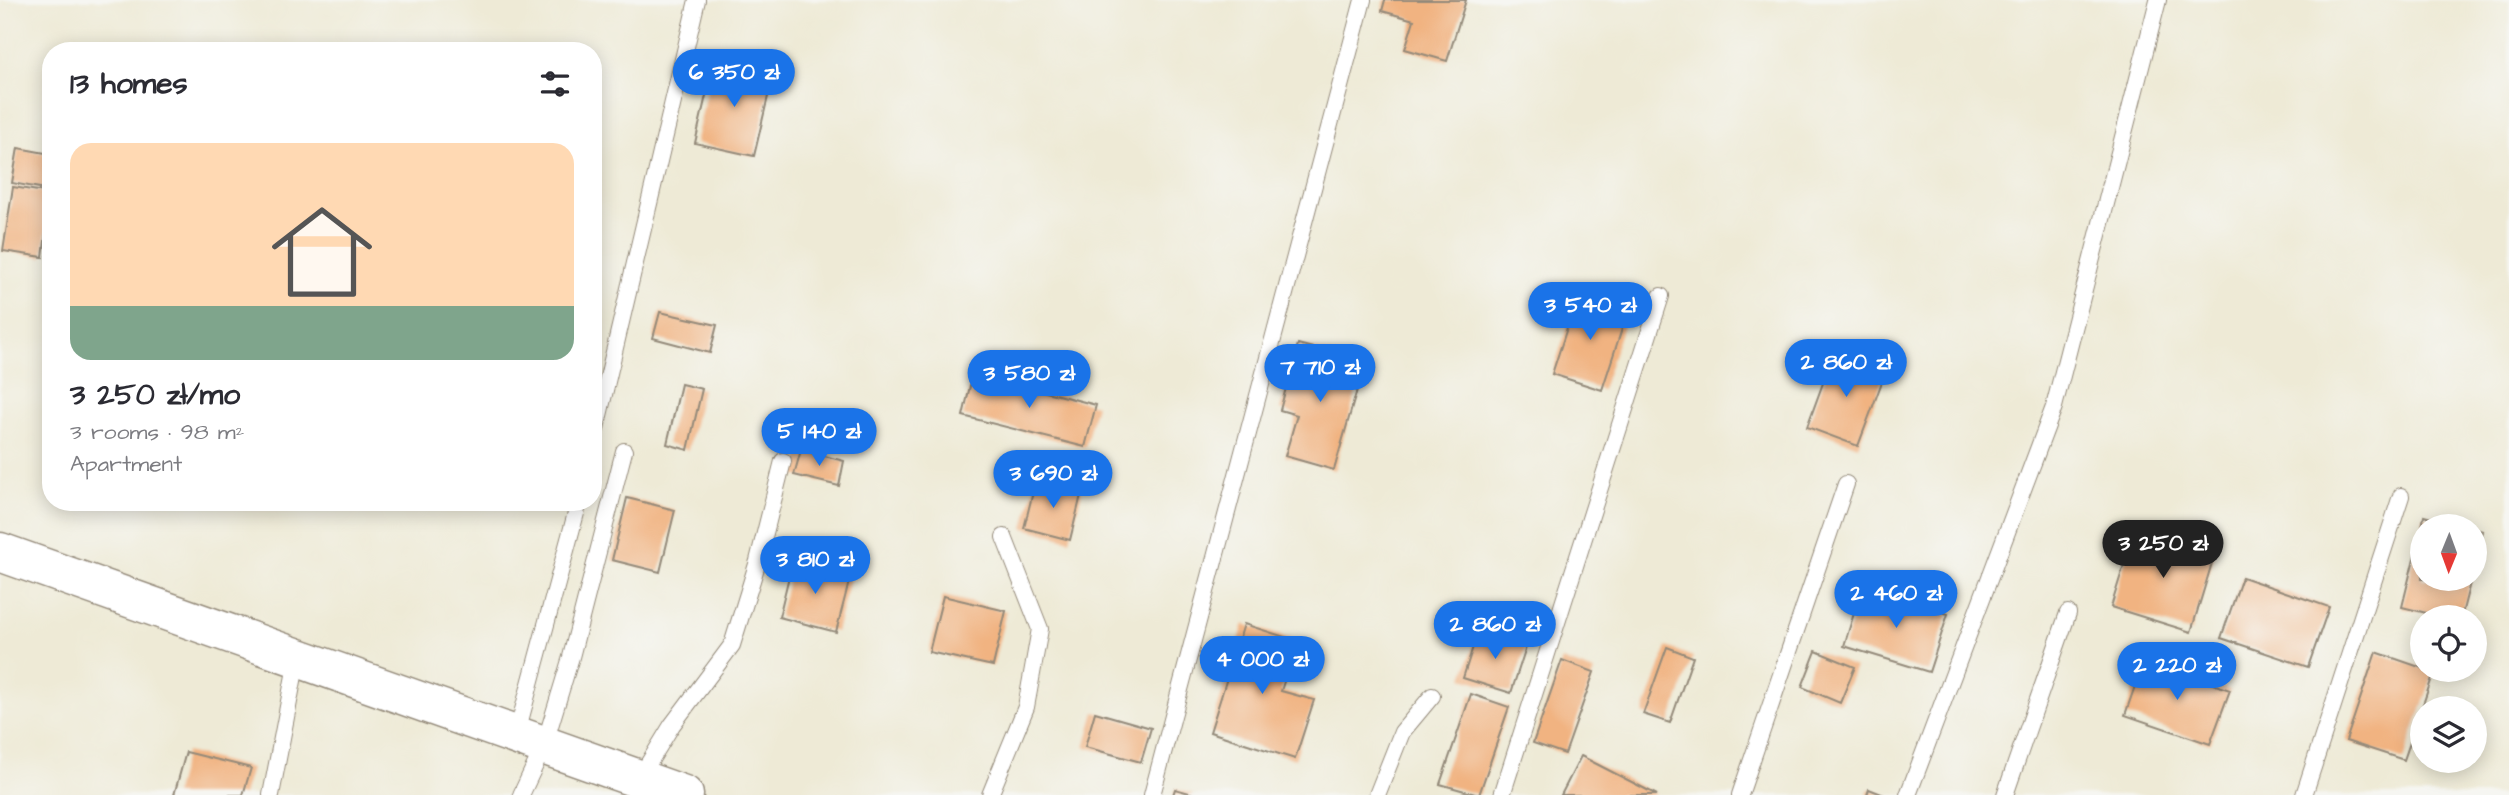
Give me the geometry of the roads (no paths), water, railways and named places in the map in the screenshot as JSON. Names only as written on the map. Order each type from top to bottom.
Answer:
[{"type":"street","points":[[0,552],[684,795]]},
{"type":"lane","points":[[602,403],[697,0]]},
{"type":"lane","points":[[1152,795],[1363,0]]},
{"type":"lane","points":[[1908,795],[2054,407],[2158,0]]},
{"type":"lane","points":[[1502,795],[1661,296]]},
{"type":"lane","points":[[530,741],[571,657],[624,451]]},
{"type":"lane","points":[[639,779],[672,725],[732,645],[758,561],[783,461]]},
{"type":"lane","points":[[1740,795],[1846,484]]},
{"type":"lane","points":[[2304,795],[2401,496]]},
{"type":"lane","points":[[522,795],[530,741],[577,511]]},
{"type":"lane","points":[[990,795],[1026,707],[1040,629],[1004,537]]},
{"type":"lane","points":[[2005,795],[2068,613]]},
{"type":"lane","points":[[271,795],[298,660]]},
{"type":"lane","points":[[1377,795],[1402,732],[1432,696]]}]
